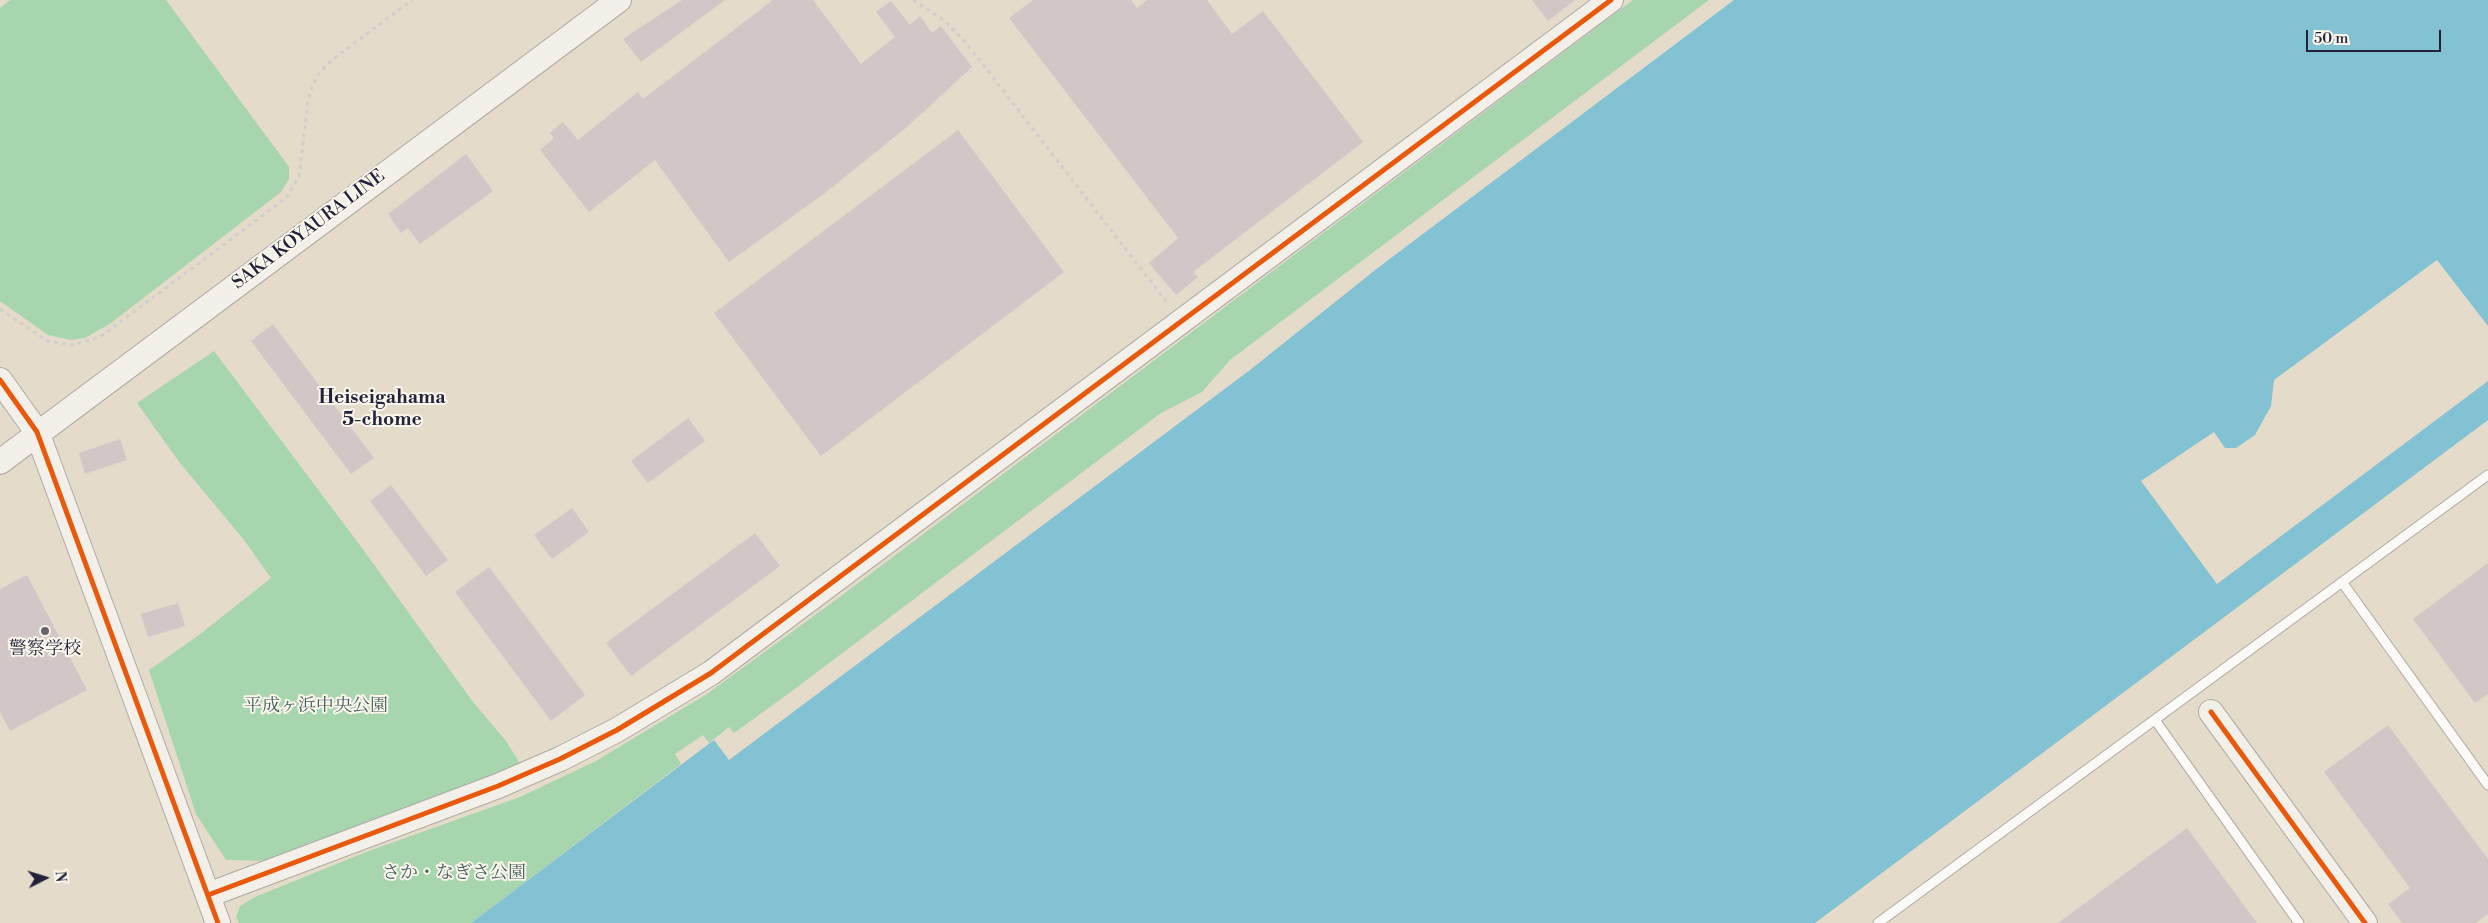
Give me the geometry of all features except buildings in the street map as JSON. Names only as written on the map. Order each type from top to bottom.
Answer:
[{"type":"street","name":"SAKA KOYAURA LINE","points":[[0,462],[37,432],[619,0]]},
{"type":"street","points":[[208,895],[498,786],[560,759],[617,730],[711,673],[1611,0]]},
{"type":"street","points":[[0,380],[37,432],[218,923]]},
{"type":"street","points":[[2211,712],[2358,921]]},
{"type":"lane","points":[[1878,923],[2488,475]]},
{"type":"lane","points":[[2342,582],[2488,785]]},
{"type":"lane","points":[[2155,720],[2299,923]]},
{"type":"path","points":[[0,309],[47,341],[66,345],[88,342],[100,337],[286,198],[299,177],[308,101],[313,84],[320,72],[332,60],[412,0]]},
{"type":"path","points":[[913,0],[944,20],[967,44],[1181,322]]},
{"type":"green space","points":[[10,0],[166,0],[289,167],[289,179],[281,192],[111,323],[85,338],[71,340],[48,335],[0,301],[0,8]]},
{"type":"green space","name":"さか・なぎさ公園","points":[[1633,0],[1709,0],[1230,360],[1202,392],[1161,413],[788,694],[734,733],[729,727],[709,743],[703,735],[675,754],[681,764],[471,923],[239,923],[236,917],[240,906],[255,897],[366,852],[520,797],[596,761],[707,694],[837,599]]},
{"type":"green space","name":"平成ヶ浜中央公園","points":[[214,351],[362,548],[473,702],[506,741],[521,765],[274,861],[226,860],[196,814],[149,670],[199,635],[271,578],[244,540],[180,463],[137,403]]},
{"type":"water","points":[[1734,0],[2488,0],[2488,326],[2437,260],[2274,380],[2271,406],[2255,435],[2236,448],[2225,448],[2214,432],[2141,481],[2217,584],[2488,381],[2488,420],[1815,923],[471,923],[714,740],[729,760],[1250,370],[1379,267]]},
{"type":"cycle path","points":[[208,895],[498,786],[560,759],[617,730],[711,673],[1611,0]]},
{"type":"cycle path","points":[[0,380],[37,432],[218,923]]},
{"type":"cycle path","points":[[2211,712],[2365,923]]},
{"type":"place","name":"警察学校","points":[[45,631]]},
{"type":"district","name":"Heiseigahama 5-chome","points":[[382,409]]}]
